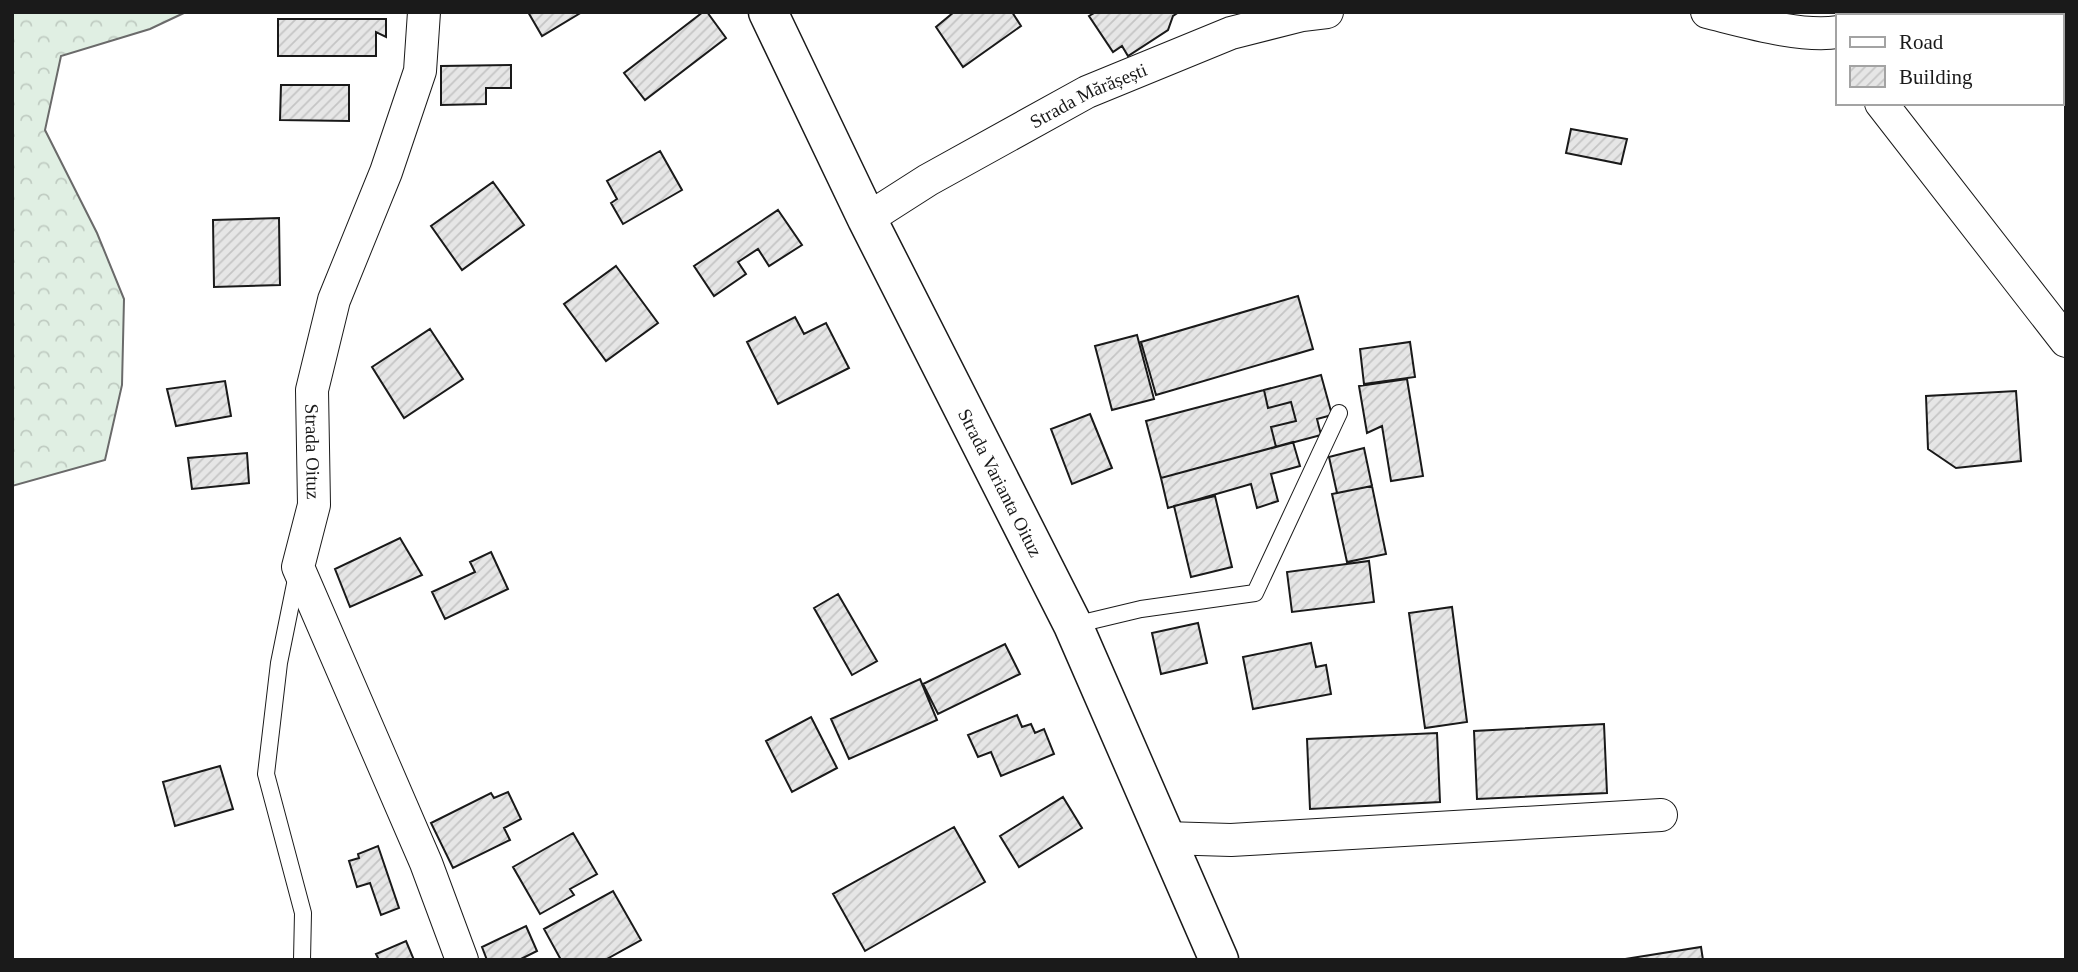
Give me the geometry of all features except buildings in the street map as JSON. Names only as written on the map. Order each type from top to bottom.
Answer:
[{"type":"main road","name":"Strada Varianta Oituz","points":[[768,12],[867,219],[1073,625],[1219,960]]},
{"type":"street","name":"Strada Oituz","points":[[298,567],[314,505],[312,390],[334,300],[386,172],[420,71],[424,12]]},
{"type":"street","name":"Strada Mărășești","points":[[867,219],[928,180],[1087,92],[1260,19],[1327,12]]},
{"type":"street","points":[[1707,12],[1771,27],[1836,32]]},
{"type":"street","points":[[1883,105],[2066,341]]},
{"type":"street","points":[[298,567],[426,863],[462,960]]},
{"type":"street","points":[[1165,838],[1231,840],[1661,815]]},
{"type":"lane","points":[[1073,625],[1141,609],[1255,593],[1339,414]]},
{"type":"lane","points":[[298,567],[279,663],[266,774],[303,913],[302,960]]},
{"type":"green space","points":[[12,12],[186,12],[150,29],[61,56],[45,130],[97,233],[124,299],[122,385],[105,460],[12,486]]}]
